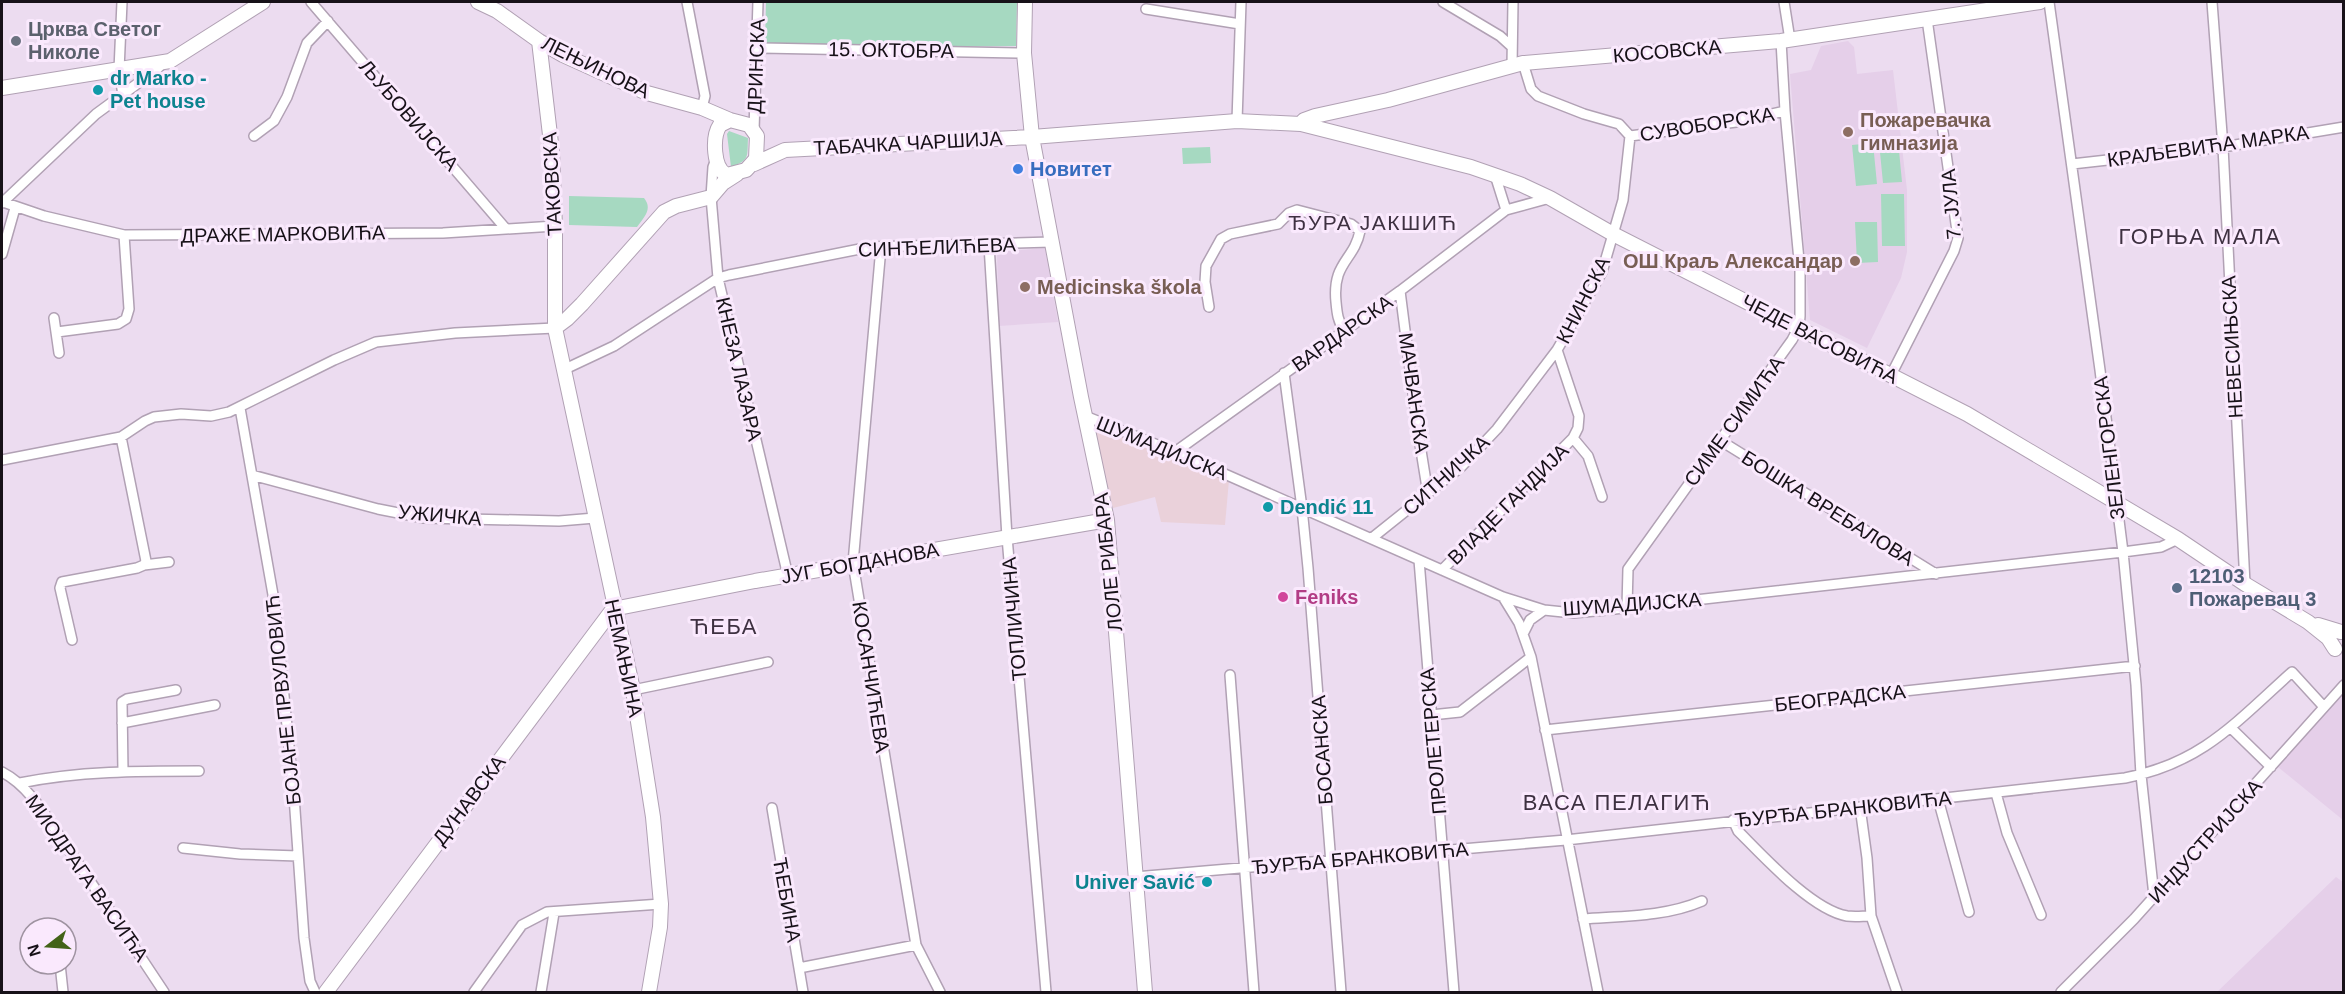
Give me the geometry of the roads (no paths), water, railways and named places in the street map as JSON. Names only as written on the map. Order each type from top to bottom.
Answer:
[{"type":"street","points":[[122,2],[119,70],[123,95]]},
{"type":"street","points":[[2,88],[170,62],[262,2]]},
{"type":"street","name":"ЉУБОВИЈСКА","points":[[311,2],[506,229]]},
{"type":"street","name":"ЛЕЊИНОВА","points":[[478,2],[493,6],[539,41],[563,55],[647,93],[702,108],[730,120]]},
{"type":"street","points":[[687,2],[705,96],[702,108],[716,135]]},
{"type":"street","name":"ДРИНСКА","points":[[755,133],[758,2]]},
{"type":"street","name":"ЛОЛЕ РИБАРА","points":[[1025,2],[1024,52],[1032,137],[1107,520],[1145,993]]},
{"type":"street","points":[[1237,121],[1241,2]]},
{"type":"street","points":[[1443,2],[1500,36],[1511,46]]},
{"type":"street","name":"СУВОБОРСКА","points":[[1513,2],[1511,46],[1530,89],[1538,96],[1584,114],[1619,124],[1630,136],[1623,200],[1613,234]]},
{"type":"street","name":"СИМЕ СИМИЋА","points":[[1627,607],[1628,569],[1795,336],[1799,327],[1800,271],[1785,111],[1784,2]]},
{"type":"street","name":"КОСОВСКА","points":[[1301,124],[1307,119],[1388,100],[1517,64],[1786,40],[2040,2]]},
{"type":"street","name":"ЗЕЛЕНГОРСКА","points":[[2049,2],[2123,552],[2135,666],[2141,775],[2154,896]]},
{"type":"street","name":"НЕВЕСИЊСКА","points":[[2212,2],[2223,147],[2245,584]]},
{"type":"street","points":[[1146,9],[1240,24]]},
{"type":"street","name":"7. ЈУЛА","points":[[1891,375],[1954,251],[1958,238],[1927,18]]},
{"type":"street","points":[[254,136],[274,121],[287,97],[307,43],[328,21]]},
{"type":"street","name":"ТАКОВСКА","points":[[539,41],[552,152],[555,328]]},
{"type":"street","name":"15. ОКТОБРА","points":[[757,48],[1024,52]]},
{"type":"street","points":[[2,203],[96,114],[162,64]]},
{"type":"street","points":[[1342,110],[1342,133]]},
{"type":"street","name":"СУВОБОРСКА","points":[[1630,136],[1716,126],[1785,111]]},
{"type":"street","points":[[2,460],[121,437],[154,417],[181,414],[217,415],[240,408],[303,374],[376,342],[455,333],[555,328],[582,304],[664,212],[676,206],[711,197],[723,183],[754,164],[758,143],[755,133],[749,125],[730,120],[720,125],[716,135],[716,159],[723,174],[738,173]]},
{"type":"street","name":"ТАБАЧКА ЧАРШИЈА","points":[[754,164],[785,150],[1032,137],[1237,121],[1301,124]]},
{"type":"street","name":"ЧЕДЕ ВАСОВИЋА","points":[[1301,124],[1496,175],[1550,198],[1613,234],[1967,414],[2178,539],[2245,584],[2308,622],[2328,638],[2339,654]]},
{"type":"street","name":"КРАЉЕВИЋА МАРКА","points":[[2072,164],[2223,147],[2343,127]]},
{"type":"street","name":"ТАБАЧКА ЧАРШИЈА","points":[[755,133],[785,150]]},
{"type":"street","name":"КНЕЗА ЛАЗАРА","points":[[716,159],[713,167],[711,197],[718,278],[788,576]]},
{"type":"street","points":[[1496,175],[1506,210]]},
{"type":"street","name":"ВАРДАРСКА","points":[[1175,452],[1400,291],[1506,210],[1544,202],[1550,198]]},
{"type":"street","name":"ДРАЖЕ МАРКОВИЋА","points":[[2,203],[123,235],[443,233],[555,226]]},
{"type":"street","points":[[2,254],[15,208]]},
{"type":"street","points":[[1209,307],[1205,282],[1206,266],[1221,239],[1230,234],[1278,224],[1289,213],[1297,210],[1351,224],[1360,231],[1337,277],[1337,308],[1340,325],[1344,330]]},
{"type":"street","name":"КНИНСКА","points":[[1573,438],[1578,428],[1579,417],[1557,350],[1602,272],[1613,234]]},
{"type":"street","points":[[57,332],[118,324],[126,319],[129,309],[123,235]]},
{"type":"street","name":"СИНЂЕЛИЋЕВА","points":[[563,370],[614,346],[718,278],[843,251],[881,247],[1051,242]]},
{"type":"street","name":"ТОПЛИЧИНА","points":[[989,245],[1007,537],[1046,993]]},
{"type":"street","name":"КОСАНЧИЋЕВА","points":[[881,247],[853,564],[916,945],[940,993]]},
{"type":"street","name":"МАЧВАНСКА","points":[[1400,291],[1428,494]]},
{"type":"street","points":[[54,318],[59,352]]},
{"type":"street","name":"НЕМАЊИНА","points":[[555,328],[633,690],[653,817],[661,904],[660,927],[649,993]]},
{"type":"street","name":"СИТНИЧКА","points":[[1372,538],[1462,466],[1497,429],[1557,350]]},
{"type":"street","name":"БОСАНСКА","points":[[1284,373],[1302,508],[1341,993]]},
{"type":"street","name":"БОЈАНЕ ПРВУЛОВИЋ","points":[[240,408],[275,606],[304,938],[310,981],[315,993]]},
{"type":"street","name":"ШУМАДИЈСКА","points":[[1085,416],[1175,452],[1503,597],[1544,610],[1573,613],[1936,574],[2162,547],[2178,539]]},
{"type":"street","points":[[121,437],[146,561],[144,565]]},
{"type":"street","points":[[1573,438],[1588,456],[1602,496]]},
{"type":"street","name":"ВЛАДЕ ГАНДИЈА","points":[[1442,570],[1573,438]]},
{"type":"street","name":"БОШКА ВРЕБАЛОВА","points":[[1720,441],[1936,574]]},
{"type":"street","name":"УЖИЧКА","points":[[252,475],[378,509],[424,518],[559,521],[596,518]]},
{"type":"street","name":"ЈУГ БОГДАНОВА","points":[[614,609],[853,564],[1107,520]]},
{"type":"street","name":"ПРОЛЕТЕРСКА","points":[[1419,561],[1454,993]]},
{"type":"street","points":[[72,640],[60,588],[62,582],[169,562]]},
{"type":"street","points":[[1503,597],[1523,634],[1531,657],[1598,993]]},
{"type":"street","name":"ДУНАВСКА","points":[[326,993],[610,611],[614,609]]},
{"type":"street","points":[[1523,634],[1530,620],[1544,610]]},
{"type":"street","name":"ЧЕДЕ ВАСОВИЋА","points":[[2308,622],[2342,632]]},
{"type":"street","points":[[2339,654],[2336,640],[2342,632]]},
{"type":"street","points":[[1431,715],[1460,712],[1531,657]]},
{"type":"street","points":[[633,690],[768,662]]},
{"type":"street","name":"БЕОГРАДСКА","points":[[1545,730],[2135,666]]},
{"type":"street","name":"ЂУРЂА БРАНКОВИЋА","points":[[1135,877],[1566,840],[2103,781],[2141,775],[2184,760],[2231,728],[2292,672],[2324,707]]},
{"type":"street","points":[[1230,675],[1254,993]]},
{"type":"street","name":"ИНДУСТРИЈСКА","points":[[2061,993],[2154,896],[2343,685]]},
{"type":"street","points":[[123,772],[121,705],[126,699],[176,690]]},
{"type":"street","points":[[122,723],[215,705]]},
{"type":"street","points":[[2231,728],[2271,767]]},
{"type":"street","points":[[20,783],[44,778],[123,772],[199,771]]},
{"type":"street","name":"МИОДРАГА ВАСИЋА","points":[[2,772],[20,783],[101,896],[165,993]]},
{"type":"street","points":[[1996,793],[2007,833],[2041,915]]},
{"type":"street","points":[[1938,799],[1969,912]]},
{"type":"street","points":[[1860,807],[1867,858],[1871,916],[1897,993]]},
{"type":"street","name":"ЋЕБИНА","points":[[772,808],[803,993]]},
{"type":"street","points":[[1732,820],[1738,831],[1805,894],[1845,916],[1871,916]]},
{"type":"street","points":[[183,848],[240,854],[298,856]]},
{"type":"street","points":[[1583,919],[1652,914],[1684,908],[1702,901]]},
{"type":"street","points":[[474,993],[522,925],[546,912],[661,904]]},
{"type":"street","points":[[541,993],[554,913]]},
{"type":"street","points":[[799,968],[916,945]]},
{"type":"street","points":[[61,976],[63,993]]},
{"type":"place","name":"Црква Светог Николе","points":[[16,41]]},
{"type":"place","name":"dr Marko - Pet house","points":[[98,90]]},
{"type":"place","name":"Пожаревачка гимназија","points":[[1848,132]]},
{"type":"place","name":"Новитет","points":[[1018,169]]},
{"type":"place","name":"ОШ Краљ Александар","points":[[1855,261]]},
{"type":"place","name":"Medicinska škola","points":[[1025,287]]},
{"type":"place","name":"Dendić 11","points":[[1268,507]]},
{"type":"place","name":"12103 Пожаревац 3","points":[[2177,588]]},
{"type":"place","name":"Feniks","points":[[1283,597]]},
{"type":"place","name":"Univer Savić","points":[[1207,882]]},
{"type":"district","name":"ЂУРА ЈАКШИЋ","points":[[1373,223]]},
{"type":"district","name":"ГОРЊА МАЛА","points":[[2200,236]]},
{"type":"district","name":"ЋЕБА","points":[[724,626]]},
{"type":"district","name":"ВАСА ПЕЛАГИЋ","points":[[1617,802]]}]
